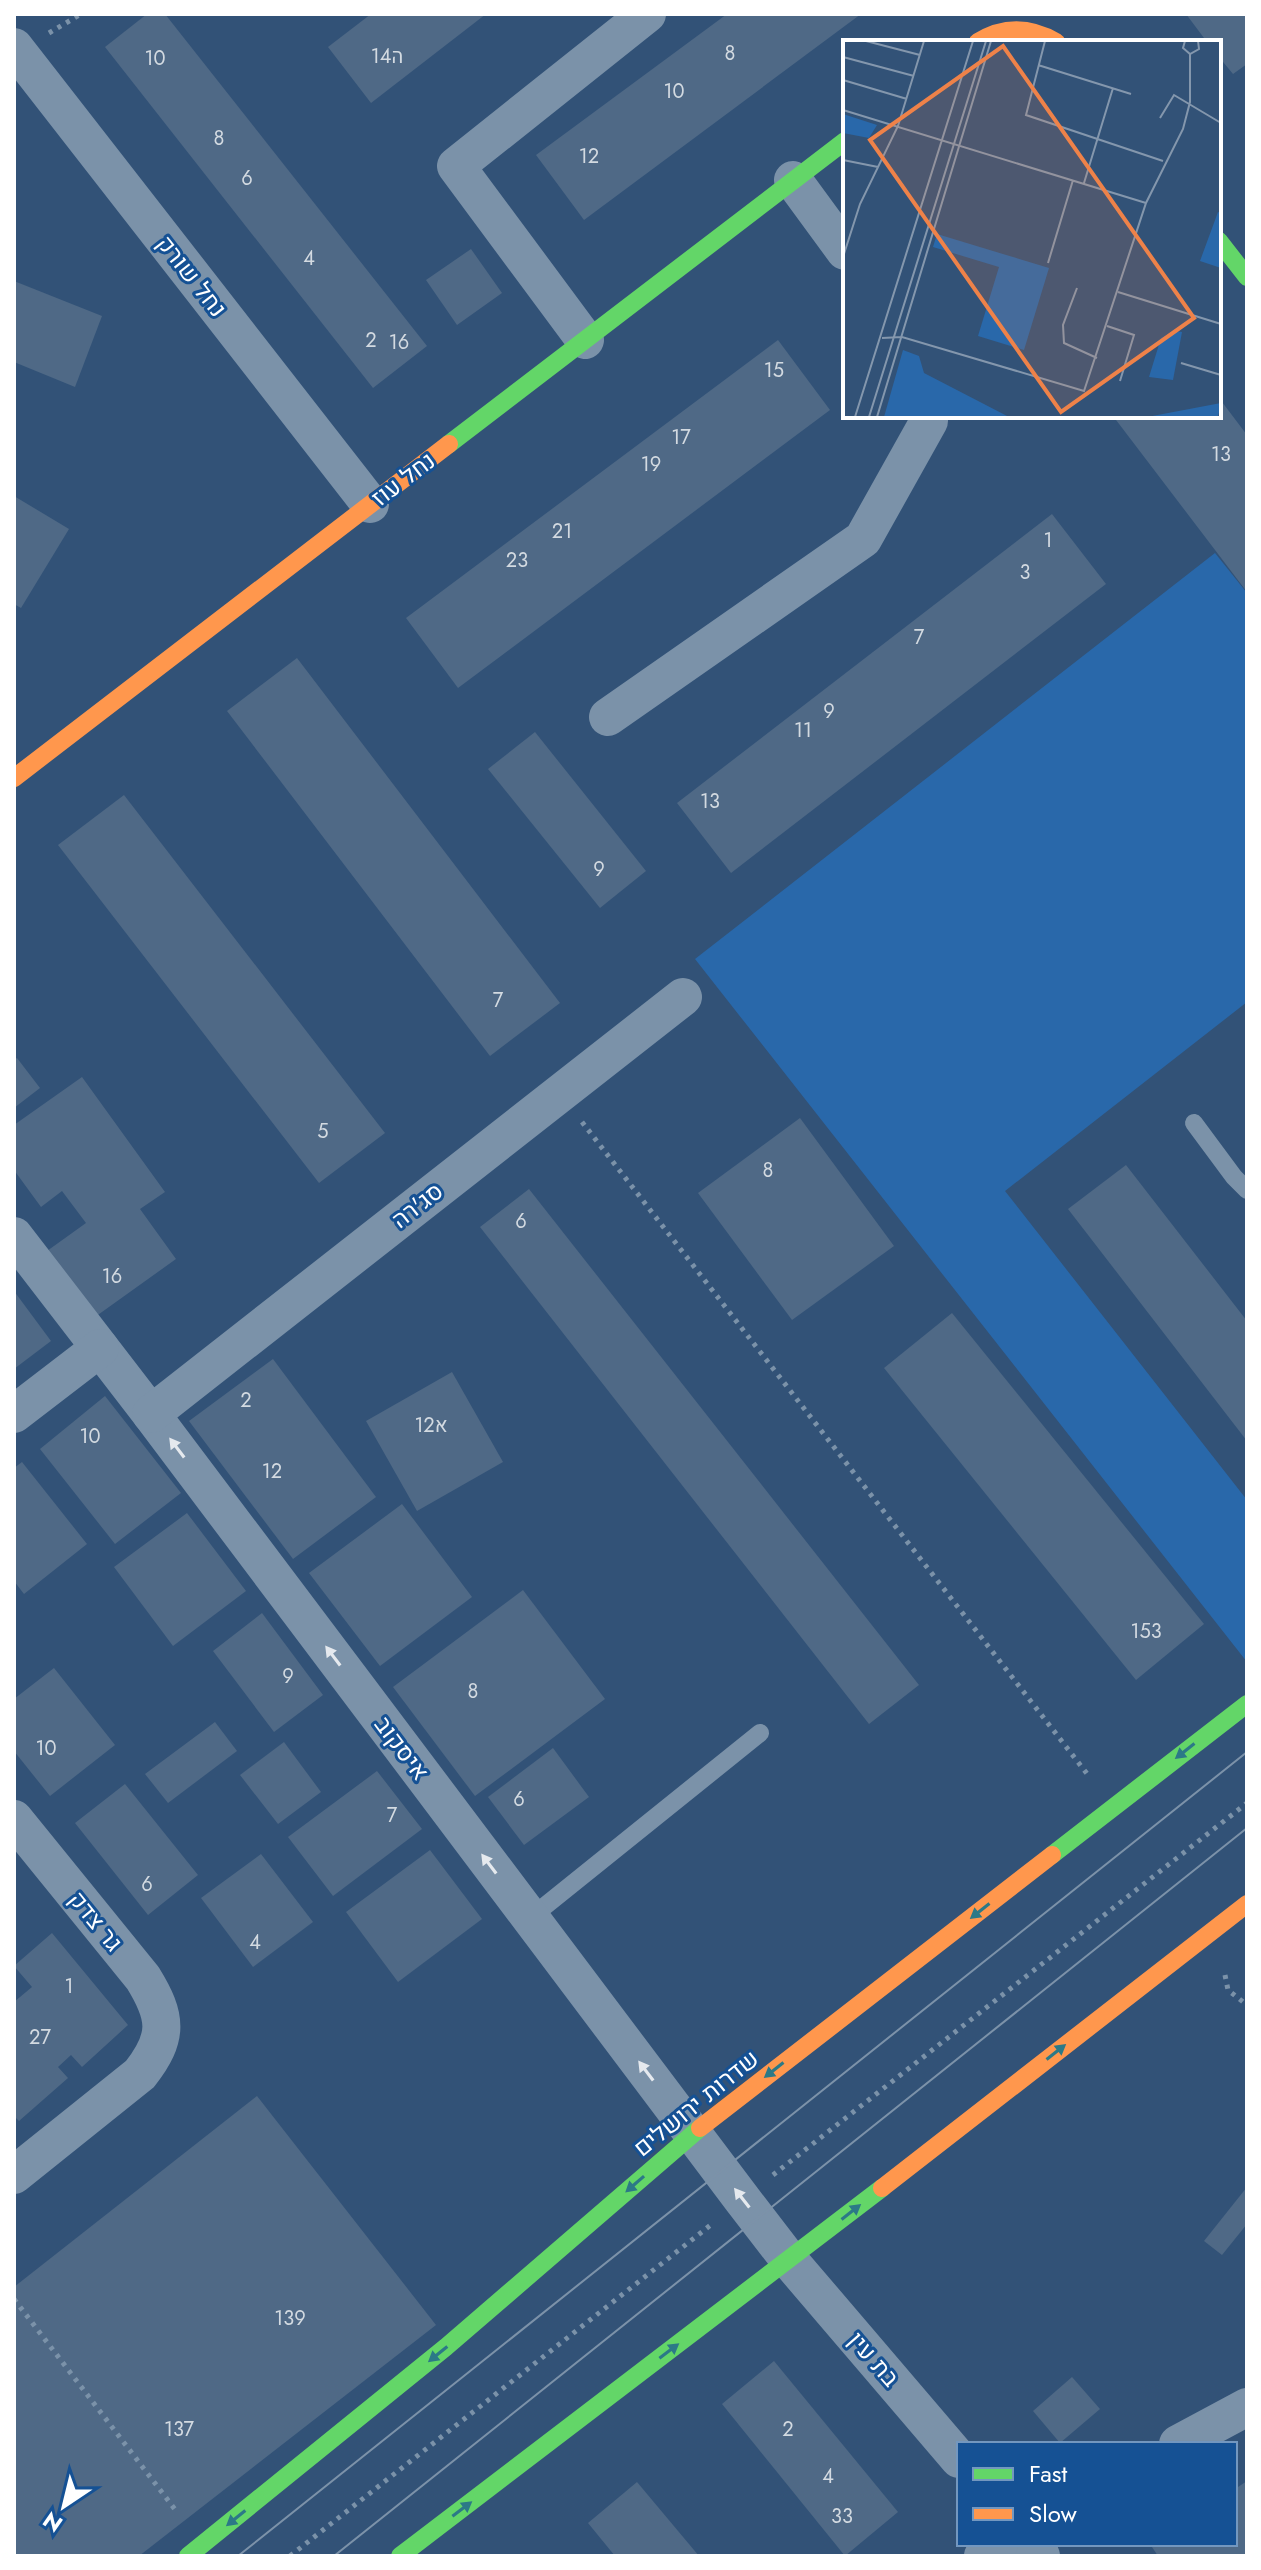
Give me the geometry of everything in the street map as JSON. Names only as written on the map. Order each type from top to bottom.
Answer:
[{"type":"street","points":[[585,340],[456,166],[647,14]]},
{"type":"street","points":[[981,40],[1017,28],[1031,29],[1052,40]]},
{"type":"street","name":"נחל שורק","points":[[14,47],[370,504]]},
{"type":"street","name":"נחל עוז","points":[[14,778],[843,142]]},
{"type":"street","points":[[793,180],[843,248]]},
{"type":"street","points":[[1221,244],[1247,277]]},
{"type":"street","points":[[608,717],[863,539],[929,418]]},
{"type":"street","name":"סג'רה","points":[[151,1414],[683,997]]},
{"type":"street","name":"איסקוב","points":[[14,1236],[789,2260]]},
{"type":"street","points":[[14,1414],[100,1348]]},
{"type":"street","name":"שדרות ירושלים","points":[[195,2550],[446,2347],[694,2133],[1247,1704]]},
{"type":"street","name":"גר צדק","points":[[14,1819],[143,1978],[158,2003],[163,2030],[155,2055],[140,2074],[14,2175]]},
{"type":"street","points":[[400,2556],[789,2260],[1247,1904]]},
{"type":"street","name":"בת עין","points":[[789,2260],[957,2457]]},
{"type":"street","points":[[1182,2442],[1247,2407]]},
{"type":"lane","points":[[1194,1123],[1247,1190]]},
{"type":"lane","points":[[530,1918],[760,1733]]},
{"type":"path","points":[[559,1093],[1113,1807]]},
{"type":"path","points":[[14,2299],[195,2550]]},
{"type":"shaded area","points":[[1215,553],[1247,593],[1247,1002],[1005,1191],[1247,1500],[1247,1662],[695,959]]},
{"type":"building","points":[[147,14],[165,14],[427,346],[373,388],[105,47]]},
{"type":"building","points":[[371,14],[486,14],[371,103],[328,47]]},
{"type":"building","points":[[727,14],[861,14],[584,220],[536,155]]},
{"type":"building","points":[[1186,14],[1247,14],[1247,64],[1233,74],[1221,59],[1221,40],[1206,40]]},
{"type":"building","points":[[471,249],[502,293],[457,325],[426,280]]},
{"type":"building","points":[[14,281],[102,316],[75,387],[14,362]]},
{"type":"building","points":[[778,340],[830,410],[458,688],[406,618]]},
{"type":"building","points":[[1221,401],[1247,435],[1247,592],[1115,418],[1221,418]]},
{"type":"building","points":[[14,496],[69,529],[21,608],[14,604]]},
{"type":"building","points":[[1052,514],[1106,584],[731,873],[677,803]]},
{"type":"building","points":[[297,658],[560,1003],[490,1056],[227,711]]},
{"type":"building","points":[[535,732],[646,871],[600,908],[488,769]]},
{"type":"building","points":[[124,795],[385,1133],[319,1183],[58,845]]},
{"type":"building","points":[[17,1058],[40,1088],[14,1108],[14,1060]]},
{"type":"building","points":[[82,1077],[165,1192],[140,1209],[176,1259],[95,1317],[47,1251],[86,1223],[62,1191],[41,1207],[14,1170],[14,1125]]},
{"type":"building","points":[[800,1118],[894,1246],[792,1320],[698,1193]]},
{"type":"building","points":[[1126,1165],[1247,1321],[1247,1441],[1068,1209]]},
{"type":"building","points":[[529,1189],[919,1685],[869,1724],[480,1227]]},
{"type":"building","points":[[14,1291],[51,1341],[14,1369]]},
{"type":"building","points":[[952,1313],[1204,1624],[1136,1680],[884,1368]]},
{"type":"building","points":[[273,1359],[376,1497],[293,1559],[189,1421]]},
{"type":"building","points":[[452,1372],[503,1462],[417,1511],[366,1421]]},
{"type":"building","points":[[105,1396],[181,1493],[115,1544],[40,1449]]},
{"type":"building","points":[[22,1462],[87,1544],[24,1594],[14,1581],[14,1468]]},
{"type":"building","points":[[402,1504],[472,1597],[380,1666],[309,1573]]},
{"type":"building","points":[[187,1513],[246,1591],[173,1646],[114,1567]]},
{"type":"building","points":[[523,1590],[605,1699],[475,1796],[393,1687]]},
{"type":"building","points":[[262,1613],[323,1695],[274,1732],[213,1651]]},
{"type":"building","points":[[54,1668],[115,1745],[50,1796],[14,1751],[14,1699]]},
{"type":"building","points":[[215,1722],[237,1751],[168,1803],[145,1774]]},
{"type":"building","points":[[284,1742],[321,1792],[278,1824],[240,1775]]},
{"type":"building","points":[[553,1748],[589,1797],[524,1845],[488,1797]]},
{"type":"building","points":[[377,1771],[422,1829],[333,1896],[288,1837]]},
{"type":"building","points":[[125,1784],[198,1875],[148,1915],[75,1823]]},
{"type":"building","points":[[430,1850],[482,1919],[398,1982],[346,1912]]},
{"type":"building","points":[[261,1854],[313,1922],[253,1967],[201,1898]]},
{"type":"building","points":[[52,1933],[128,2025],[82,2067],[71,2055],[58,2067],[68,2078],[19,2121],[14,2116],[14,2002],[32,1987],[14,1966]]},
{"type":"building","points":[[257,2096],[436,2325],[139,2556],[14,2556],[14,2287]]},
{"type":"building","points":[[1247,2187],[1247,2224],[1222,2255],[1204,2241]]},
{"type":"building","points":[[774,2361],[898,2512],[845,2556],[722,2404]]},
{"type":"building","points":[[1072,2377],[1100,2409],[1061,2442],[1033,2411]]},
{"type":"building","points":[[1247,2481],[1247,2556],[1158,2556],[1151,2546],[1237,2546],[1237,2488]]},
{"type":"building","points":[[637,2482],[699,2556],[615,2556],[588,2523]]},
{"type":"tram line","points":[[238,2556],[1247,1752]]},
{"type":"tram line","points":[[334,2556],[1247,1828]]},
{"type":"traffic: fast","points":[[449,444],[843,143]]},
{"type":"traffic: fast","points":[[1221,244],[1247,277]]},
{"type":"traffic: fast","points":[[1052,1855],[1247,1704]]},
{"type":"traffic: fast","points":[[188,2556],[446,2347],[700,2128]]},
{"type":"traffic: fast","points":[[400,2556],[882,2188]]},
{"type":"traffic: slow","points":[[982,40],[1017,30],[1052,40]]},
{"type":"traffic: slow","points":[[14,778],[449,444]]},
{"type":"traffic: slow","points":[[700,2128],[1052,1855]]},
{"type":"traffic: slow","points":[[882,2188],[1247,1904]]}]
